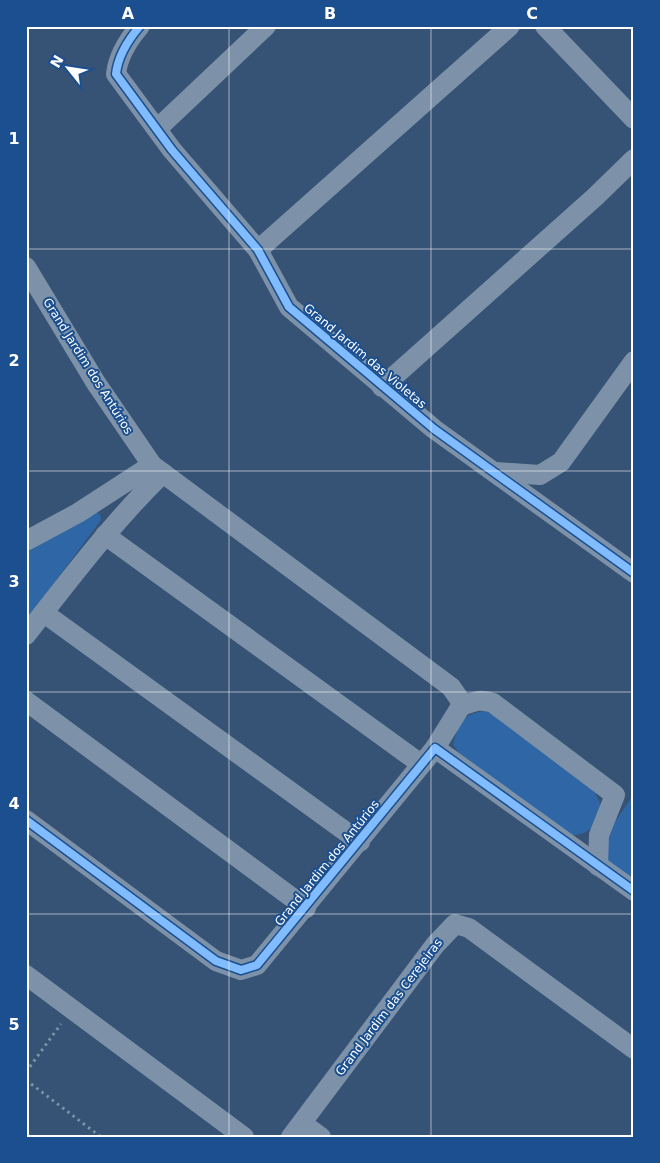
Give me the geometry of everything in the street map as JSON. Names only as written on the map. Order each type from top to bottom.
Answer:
[{"type":"street","name":"Grand Jardim das Violetas","points":[[140,26],[123,50],[117,63],[116,74],[157,130],[258,250],[289,307],[434,429],[634,573]]},
{"type":"street","points":[[157,130],[266,26]]},
{"type":"street","points":[[258,250],[510,26]]},
{"type":"street","points":[[545,26],[634,119]]},
{"type":"street","name":"Grand Jardim das Violetas","points":[[382,387],[595,197],[634,159]]},
{"type":"street","name":"Grand Jardim dos Antúrios","points":[[26,267],[96,383],[157,469],[451,686],[460,700],[461,706],[435,748],[306,908],[257,965],[241,970],[216,961],[26,820]]},
{"type":"street","points":[[493,472],[540,475],[561,462],[634,361]]},
{"type":"street","points":[[26,635],[134,501],[157,469]]},
{"type":"street","points":[[26,541],[157,469]]},
{"type":"street","points":[[105,535],[421,764]]},
{"type":"street","name":"Grand Jardim dos Antúrios","points":[[44,613],[360,842]]},
{"type":"street","points":[[461,706],[478,700],[493,703],[615,795],[599,835],[598,866]]},
{"type":"street","name":"Grand Jardim dos Antúrios","points":[[26,701],[306,908]]},
{"type":"street","points":[[435,748],[634,891]]},
{"type":"street","name":"Grand Jardim das Cerejeiras","points":[[321,1137],[297,1130],[435,945],[455,924],[469,928],[634,1049]]},
{"type":"street","points":[[26,975],[244,1137]]},
{"type":"path","points":[[26,1072],[72,1009]]},
{"type":"path","points":[[26,1080],[101,1137]]},
{"type":"shaded area","points":[[94,511],[100,514],[101,520],[26,621],[26,553]]},
{"type":"shaded area","points":[[485,711],[494,715],[595,792],[602,808],[590,829],[580,834],[566,835],[458,752],[453,744],[457,731],[463,721],[471,714]]},
{"type":"shaded area","points":[[634,794],[634,882],[606,860],[604,838]]},
{"type":"cycle path","points":[[140,26],[124,48],[116,74],[172,150],[258,250],[289,307],[434,429],[634,573]]},
{"type":"cycle path","points":[[26,820],[216,961],[241,970],[257,965],[435,748],[634,891]]}]
